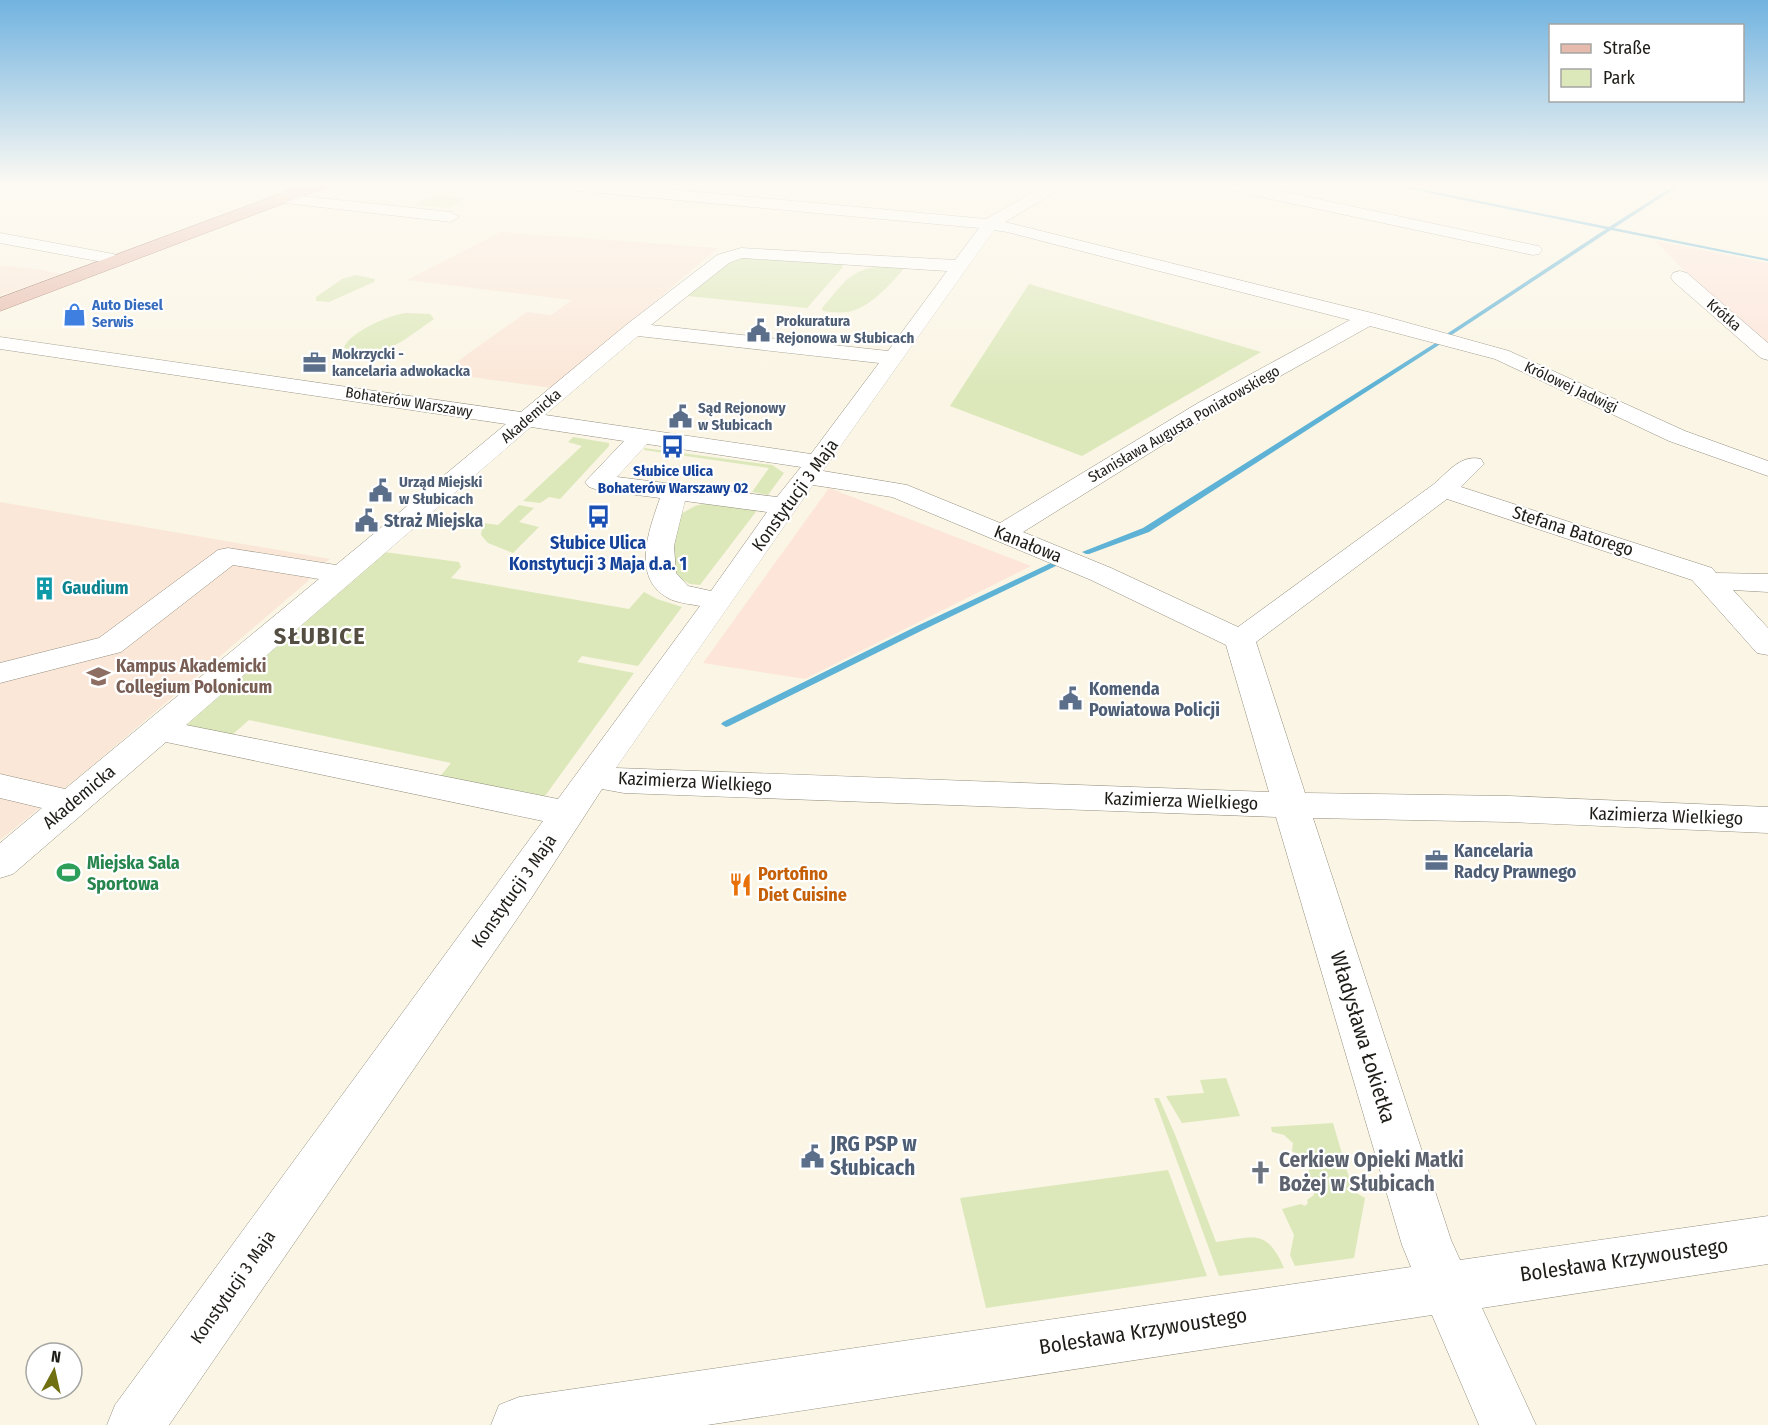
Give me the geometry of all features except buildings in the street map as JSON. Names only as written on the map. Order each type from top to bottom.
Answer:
[{"type":"main road","points":[[0,305],[142,252]]},
{"type":"street","points":[[73,252],[108,258]]},
{"type":"street","name":"Konstytucji 3 Maja","points":[[135,1425],[784,506],[971,252]]},
{"type":"street","name":"Królowej Jadwigi","points":[[1104,252],[1369,318],[1502,355],[1677,436],[1768,469]]},
{"type":"street","name":"Akademicka","points":[[0,864],[633,329],[723,259],[741,253],[961,266]]},
{"type":"street","name":"Krótka","points":[[1680,277],[1768,354]]},
{"type":"street","name":"Stanisława Augusta Poniatowskiego","points":[[1002,533],[1206,408],[1369,318]]},
{"type":"street","points":[[633,329],[894,358]]},
{"type":"street","name":"Bohaterów Warszawy","points":[[0,344],[642,436],[812,469]]},
{"type":"street","points":[[642,436],[598,482],[784,506]]},
{"type":"street","points":[[1240,640],[1443,489],[1472,464]]},
{"type":"street","name":"Kanałowa","points":[[812,469],[898,490],[1101,574],[1240,640]]},
{"type":"street","name":"Stefana Batorego","points":[[1443,489],[1705,578],[1768,583]]},
{"type":"street","points":[[675,492],[660,554],[660,573],[667,585],[678,592],[719,601]]},
{"type":"street","points":[[0,673],[110,645],[228,555],[342,574]]},
{"type":"street","points":[[1705,578],[1768,646]]},
{"type":"street","name":"Władysława Łokietka","points":[[1240,640],[1427,1245],[1508,1425]]},
{"type":"street","points":[[158,730],[568,814]]},
{"type":"street","name":"Kazimierza Wielkiego","points":[[594,776],[624,781],[1292,805],[1509,809],[1768,820]]},
{"type":"street","points":[[0,786],[73,803]]},
{"type":"street","name":"Bolesława Krzywoustego","points":[[519,1425],[1444,1286],[1768,1240]]},
{"type":"shaded area","points":[[463,252],[714,252],[553,388],[441,373],[527,312],[551,315],[572,300],[407,280]]},
{"type":"shaded area","points":[[1666,252],[1709,252],[1768,263],[1768,359]]},
{"type":"shaded area","points":[[0,265],[42,270],[61,274],[0,296]]},
{"type":"shaded area","points":[[829,488],[1031,566],[805,679],[703,663]]},
{"type":"shaded area","name":"Kampus Akademicki Collegium Polonicum","points":[[0,502],[330,559],[317,569],[308,581],[86,771],[0,840]]},
{"type":"green space","points":[[739,257],[842,264],[843,267],[807,308],[687,296],[729,260]]},
{"type":"green space","points":[[890,265],[906,266],[872,301],[847,312],[823,311],[822,308],[850,277],[865,269]]},
{"type":"green space","points":[[356,275],[375,279],[374,282],[329,302],[316,301],[316,297],[342,279]]},
{"type":"green space","points":[[1029,284],[1261,352],[1082,456],[950,406]]},
{"type":"green space","points":[[406,313],[430,314],[434,319],[403,341],[379,352],[355,353],[344,347],[355,335],[372,325]]},
{"type":"green space","points":[[573,437],[609,443],[609,446],[560,499],[549,497],[540,503],[523,501],[582,446],[568,442]]},
{"type":"green space","points":[[644,448],[772,465],[784,473],[768,495],[752,492],[769,468],[644,450]]},
{"type":"green space","points":[[707,503],[758,509],[700,585],[690,584],[676,576],[671,562],[681,514],[695,506]]},
{"type":"green space","points":[[519,505],[534,508],[519,522],[539,527],[513,553],[488,543],[481,535],[483,523],[498,525]]},
{"type":"green space","points":[[384,552],[459,562],[461,567],[451,578],[629,609],[644,592],[682,607],[638,666],[582,656],[577,662],[634,673],[545,796],[534,800],[438,779],[451,763],[249,720],[232,735],[180,725]]},
{"type":"green space","points":[[1226,1078],[1240,1116],[1182,1123],[1166,1096],[1204,1093],[1200,1080]]},
{"type":"green space","points":[[1154,1098],[1159,1098],[1176,1137],[1216,1242],[1257,1238],[1271,1246],[1284,1268],[1219,1276]]},
{"type":"green space","points":[[1333,1123],[1353,1191],[1365,1198],[1354,1258],[1295,1266],[1290,1255],[1294,1235],[1282,1209],[1301,1204],[1305,1206],[1308,1203],[1307,1200],[1314,1195],[1314,1190],[1305,1181],[1309,1170],[1302,1157],[1292,1151],[1293,1143],[1284,1135],[1272,1132],[1271,1127]]},
{"type":"green space","points":[[1168,1170],[1207,1276],[986,1308],[960,1198]]},
{"type":"waterway","points":[[1450,334],[1574,252]]},
{"type":"waterway","points":[[1725,252],[1768,260]]},
{"type":"waterway","points":[[1086,552],[1146,530],[1437,344]]},
{"type":"waterway","points":[[726,724],[1056,564]]},
{"type":"place","name":"Auto Diesel Serwis","points":[[74,314]]},
{"type":"place","name":"Prokuratura Rejonowa w Słubicach","points":[[758,330]]},
{"type":"place","name":"Mokrzycki - kancelaria adwokacka","points":[[314,363]]},
{"type":"place","name":"Sąd Rejonowy w Słubicach","points":[[680,417]]},
{"type":"place","name":"Słubice Ulica Bohaterów Warszawy 02","points":[[673,447]]},
{"type":"place","name":"Urząd Miejski w Słubicach","points":[[381,491]]},
{"type":"place","name":"Słubice Ulica Konstytucji 3 Maja d.a. 1","points":[[598,517]]},
{"type":"place","name":"Straż Miejska","points":[[366,521]]},
{"type":"place","name":"Gaudium","points":[[44,588]]},
{"type":"place","name":"Kampus Akademicki Collegium Polonicum","points":[[98,676]]},
{"type":"place","name":"Komenda Powiatowa Policji","points":[[1071,699]]},
{"type":"place","name":"Kancelaria Radcy Prawnego","points":[[1436,861]]},
{"type":"place","name":"Miejska Sala Sportowa","points":[[69,873]]},
{"type":"place","name":"Portofino Diet Cuisine","points":[[740,884]]},
{"type":"place","name":"JRG PSP w Słubicach","points":[[812,1156]]},
{"type":"place","name":"Cerkiew Opieki Matki Bożej w Słubicach","points":[[1261,1172]]},
{"type":"district","name":"SŁUBICE","points":[[320,636]]}]
